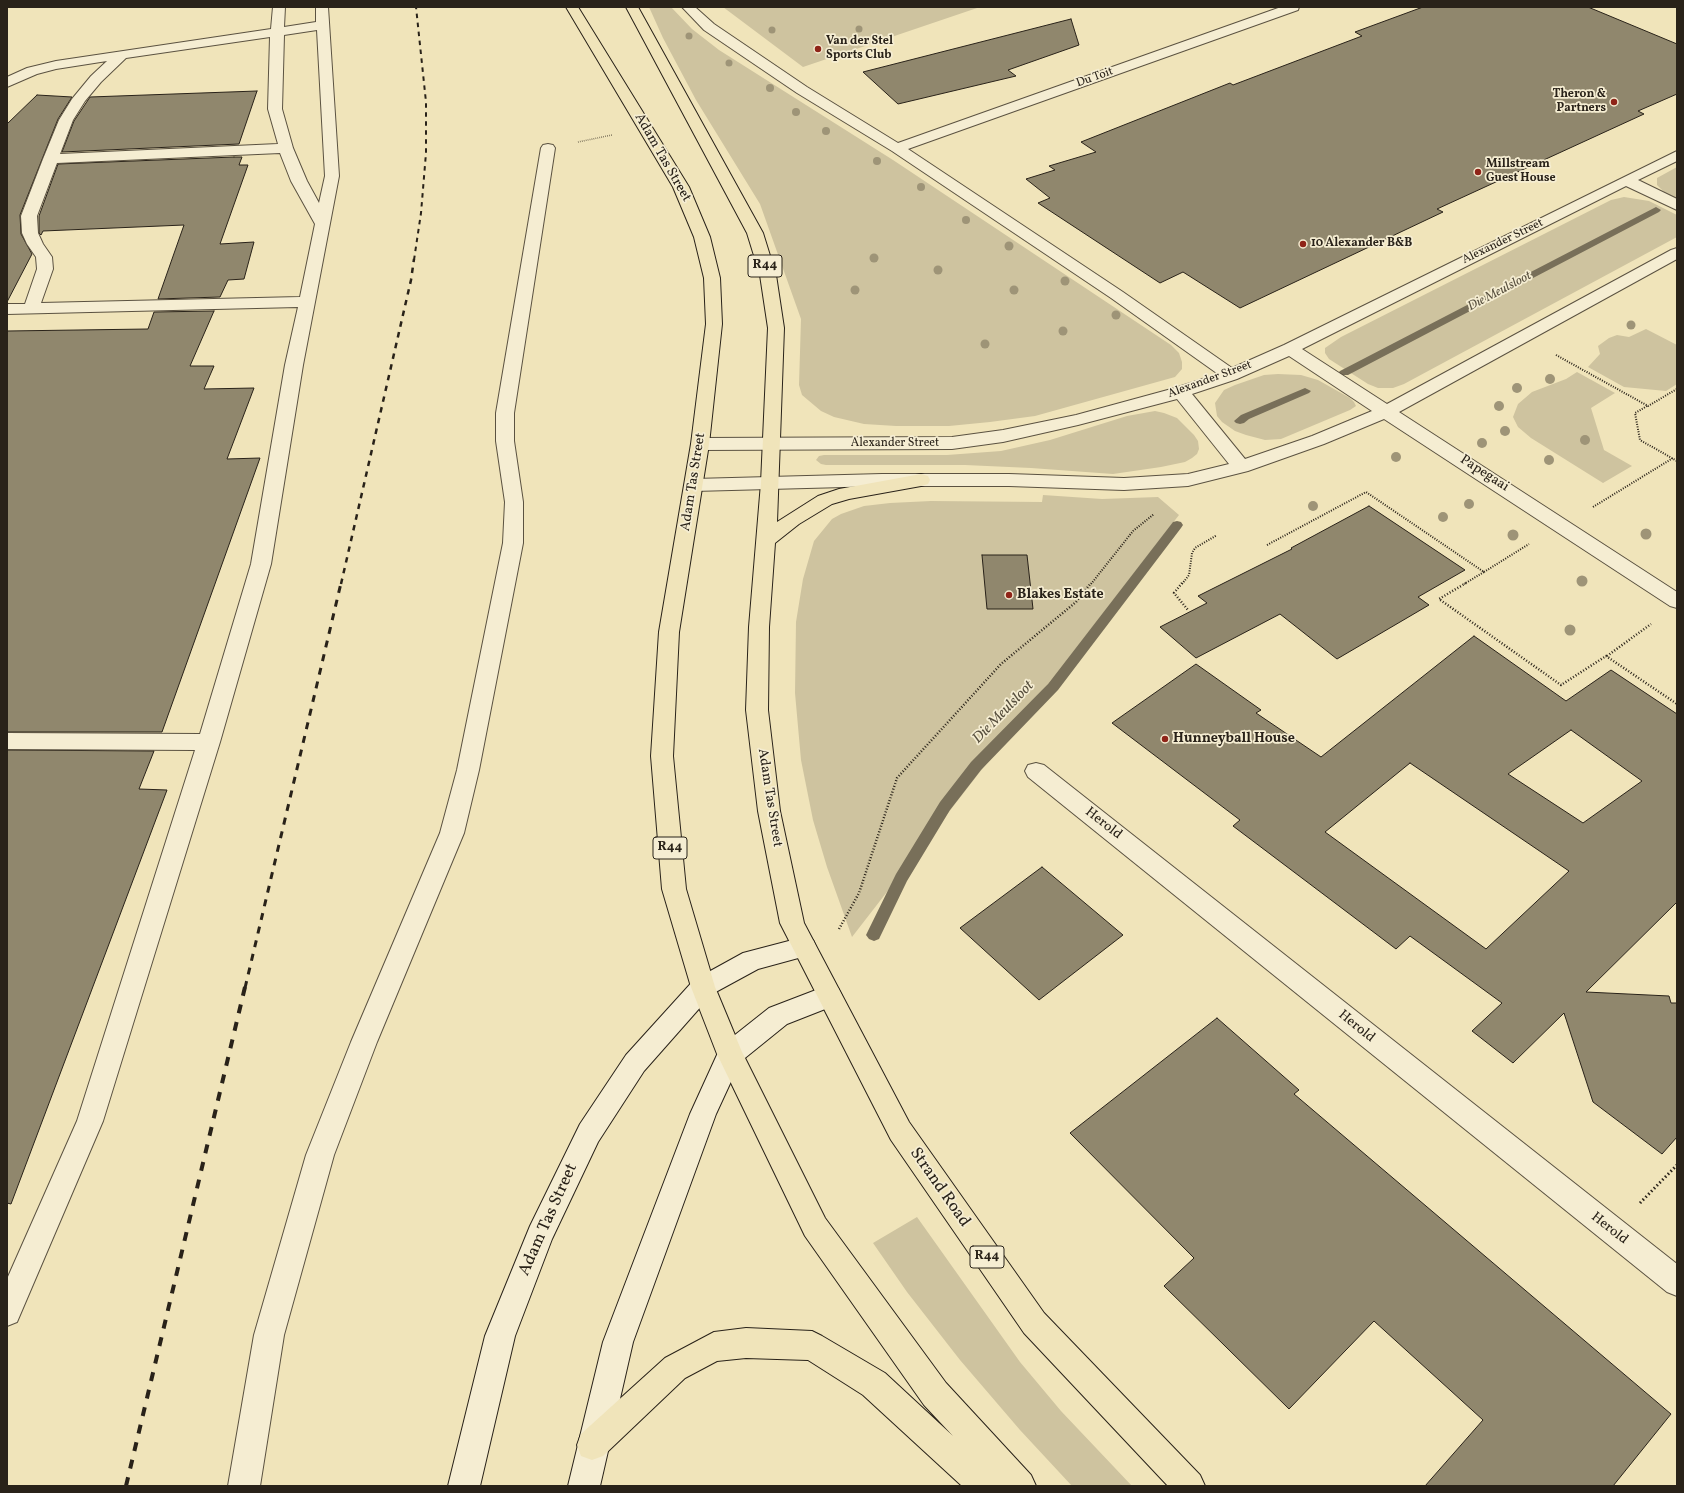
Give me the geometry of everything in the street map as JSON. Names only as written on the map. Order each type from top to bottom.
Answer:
[{"type":"main road","name":"Adam Tas Street","points":[[572,7],[682,187],[702,236],[712,278],[714,324],[700,444],[669,632],[662,756],[674,889],[703,987],[730,1054]]},
{"type":"main road","name":"Adam Tas Street","points":[[632,7],[755,233],[768,276],[776,328],[770,483],[759,627],[757,710],[769,811],[792,923],[829,996]]},
{"type":"main road","points":[[765,541],[792,520],[825,500],[846,493],[921,480]]},
{"type":"main road","name":"Strand Road","points":[[829,996],[900,1131],[1034,1323],[1189,1486]]},
{"type":"main road","name":"R44","points":[[730,1054],[815,1227],[935,1394],[1020,1486]]},
{"type":"main road","points":[[592,1445],[675,1368],[714,1348],[746,1343],[812,1346],[874,1384],[985,1486]]},
{"type":"street","points":[[279,7],[275,109],[286,148],[299,181],[323,224]]},
{"type":"street","points":[[7,1312],[90,1121],[209,742],[261,564],[294,365],[332,176],[322,7]]},
{"type":"street","points":[[688,7],[709,27],[802,90],[897,148],[1117,295],[1231,374]]},
{"type":"street","name":"Du Toit","points":[[897,148],[1294,7]]},
{"type":"street","points":[[7,83],[15,78],[44,68],[323,25]]},
{"type":"street","points":[[31,309],[45,269],[44,257],[35,244],[30,233],[29,216],[66,120],[79,99],[96,79],[122,55]]},
{"type":"street","points":[[50,159],[286,148]]},
{"type":"street","points":[[244,1486],[270,1335],[320,1155],[364,1042],[452,833],[468,770],[513,543],[514,502],[505,441],[505,413],[548,148]]},
{"type":"street","name":"Alexander Street","points":[[700,444],[952,444],[1003,436],[1063,423],[1181,392],[1231,374],[1290,349],[1677,155]]},
{"type":"street","points":[[1627,181],[1677,205]]},
{"type":"street","points":[[694,485],[921,480],[1009,480],[1124,484],[1188,480],[1241,467],[1318,440],[1387,411],[1677,253]]},
{"type":"street","points":[[7,309],[306,302]]},
{"type":"street","name":"Papegaai","points":[[1290,349],[1677,601]]},
{"type":"street","points":[[1181,392],[1241,467]]},
{"type":"street","points":[[7,741],[209,742]]},
{"type":"street","name":"Herold","points":[[1036,771],[1677,1282]]},
{"type":"street","name":"Adam Tas Street","points":[[464,1486],[500,1336],[540,1235],[589,1133],[630,1069],[703,987],[752,960],[804,947]]},
{"type":"street","points":[[584,1486],[592,1445],[618,1342],[703,1114],[730,1054],[778,1016],[829,996]]},
{"type":"path","points":[[548,148],[618,134]]},
{"type":"path","points":[[1555,354],[1648,406]]},
{"type":"path","points":[[1677,389],[1635,414],[1640,440],[1677,461]]},
{"type":"path","points":[[1603,502],[1672,458]]},
{"type":"path","points":[[1267,545],[1366,492],[1484,572]]},
{"type":"path","points":[[839,929],[859,893],[897,778],[1001,664],[1076,602],[1133,531],[1156,513]]},
{"type":"path","points":[[1188,610],[1174,593],[1189,575],[1192,553],[1195,548],[1217,535]]},
{"type":"path","points":[[1522,549],[1439,599],[1561,685],[1644,629]]},
{"type":"path","points":[[1606,656],[1677,704]]},
{"type":"path","points":[[1645,1197],[1677,1165]]},
{"type":"shaded area","points":[[649,7],[671,7],[692,29],[719,50],[893,160],[1171,345],[1179,353],[1182,362],[1182,369],[1175,377],[1035,416],[990,422],[949,426],[896,426],[864,424],[834,417],[821,411],[802,395],[799,385],[801,319],[760,204],[696,100],[663,38]]},
{"type":"shaded area","name":"Van der Stel Sports Club","points":[[723,7],[980,7],[803,67]]},
{"type":"shaded area","points":[[1677,167],[1677,199],[1665,193],[1657,185],[1657,178]]},
{"type":"shaded area","points":[[1624,197],[1649,201],[1677,215],[1677,237],[1404,384],[1393,388],[1378,388],[1368,384],[1329,359],[1325,353],[1325,348],[1341,337],[1611,200]]},
{"type":"shaded area","points":[[1646,329],[1677,345],[1677,384],[1666,391],[1624,387],[1588,367],[1600,354],[1598,346],[1609,338],[1617,335],[1629,337]]},
{"type":"shaded area","points":[[1577,372],[1615,393],[1591,408],[1604,450],[1632,466],[1603,483],[1531,438],[1518,427],[1513,417],[1518,404],[1532,392],[1566,379]]},
{"type":"shaded area","points":[[1264,375],[1301,375],[1318,380],[1350,398],[1356,406],[1350,410],[1281,439],[1265,440],[1246,435],[1235,431],[1222,422],[1217,416],[1215,403],[1224,390]]},
{"type":"shaded area","points":[[1155,411],[1177,418],[1194,435],[1198,441],[1199,449],[1197,454],[1185,462],[1113,474],[965,465],[826,465],[821,464],[816,460],[819,456],[824,455],[947,455],[1001,451],[1050,440],[1127,416]]},
{"type":"shaded area","points":[[1043,495],[1102,499],[1158,497],[1179,515],[852,937],[827,867],[813,820],[801,760],[795,693],[796,622],[803,579],[814,541],[832,519],[841,514],[864,506],[931,501],[1042,502]]},
{"type":"shaded area","points":[[917,1217],[1020,1362],[1061,1411],[1132,1486],[1072,1486],[1020,1430],[960,1360],[907,1292],[873,1243]]},
{"type":"building","points":[[1423,7],[1588,7],[1677,44],[1677,94],[1638,111],[1644,114],[1437,209],[1443,212],[1240,308],[1183,272],[1160,283],[1038,203],[1050,198],[1026,179],[1055,170],[1049,166],[1096,152],[1081,142],[1230,83],[1233,85],[1362,36],[1355,32]]},
{"type":"building","points":[[1071,19],[1079,45],[1008,70],[1016,76],[898,104],[863,72]]},
{"type":"building","points":[[257,91],[239,144],[62,152],[74,121],[90,97]]},
{"type":"building","points":[[37,95],[72,97],[58,119],[20,215],[21,234],[32,254],[7,302],[7,124]]},
{"type":"building","points":[[242,157],[239,165],[248,165],[220,244],[254,242],[244,279],[228,280],[220,297],[158,299],[184,225],[43,231],[41,235],[39,233],[39,216],[58,164]]},
{"type":"building","points":[[214,311],[190,366],[214,366],[204,389],[254,388],[227,459],[260,458],[162,732],[7,732],[7,331],[148,329],[154,312]]},
{"type":"building","points":[[1369,506],[1465,570],[1418,597],[1429,605],[1337,659],[1280,614],[1196,658],[1160,627],[1207,603],[1198,596],[1292,549],[1291,548]]},
{"type":"building","name":"Blakes Estate","points":[[982,555],[1027,555],[1033,609],[987,609]]},
{"type":"building","points":[[1474,636],[1566,701],[1611,670],[1677,714],[1677,902],[1586,992],[1669,996],[1671,1003],[1677,1003],[1677,1137],[1662,1154],[1593,1102],[1564,1013],[1513,1063],[1472,1031],[1502,1003],[1410,936],[1396,949],[1233,826],[1240,820],[1112,723],[1196,664],[1261,710],[1256,713],[1321,757]],"holes":[[[1571,730],[1642,781],[1583,823],[1508,774]],[[1410,763],[1569,871],[1486,949],[1325,832]]]},
{"type":"building","points":[[7,750],[154,751],[139,789],[167,790],[11,1204],[7,1203]]},
{"type":"building","points":[[1042,867],[1123,935],[1039,1000],[960,928]]},
{"type":"building","points":[[1217,1018],[1299,1090],[1294,1094],[1671,1414],[1613,1486],[1425,1486],[1483,1420],[1374,1321],[1289,1409],[1164,1286],[1194,1258],[1070,1133]]},
{"type":"waterway","name":"Die Meulsloot","points":[[1344,373],[1656,210]]},
{"type":"waterway","name":"Die Meulsloot","points":[[1240,421],[1245,417],[1305,391]]},
{"type":"waterway","name":"Die Meulsloot","points":[[874,935],[901,878],[945,806],[976,766],[1053,687],[1177,525]]},
{"type":"railway","points":[[414,260],[421,213],[426,153],[426,102],[416,7]]},
{"type":"railway","points":[[341,584],[411,280],[414,259]]},
{"type":"railway","points":[[245,988],[341,583]]},
{"type":"railway","points":[[126,1486],[245,987]]},
{"type":"place","name":"Van der Stel Sports Club","points":[[818,49]]},
{"type":"place","name":"Theron & Partners","points":[[1614,102]]},
{"type":"place","name":"Millstream Guest House","points":[[1478,172]]},
{"type":"place","name":"10 Alexander B&B","points":[[1303,244]]},
{"type":"place","name":"Blakes Estate","points":[[1009,595]]},
{"type":"place","name":"Hunneyball House","points":[[1165,739]]}]
